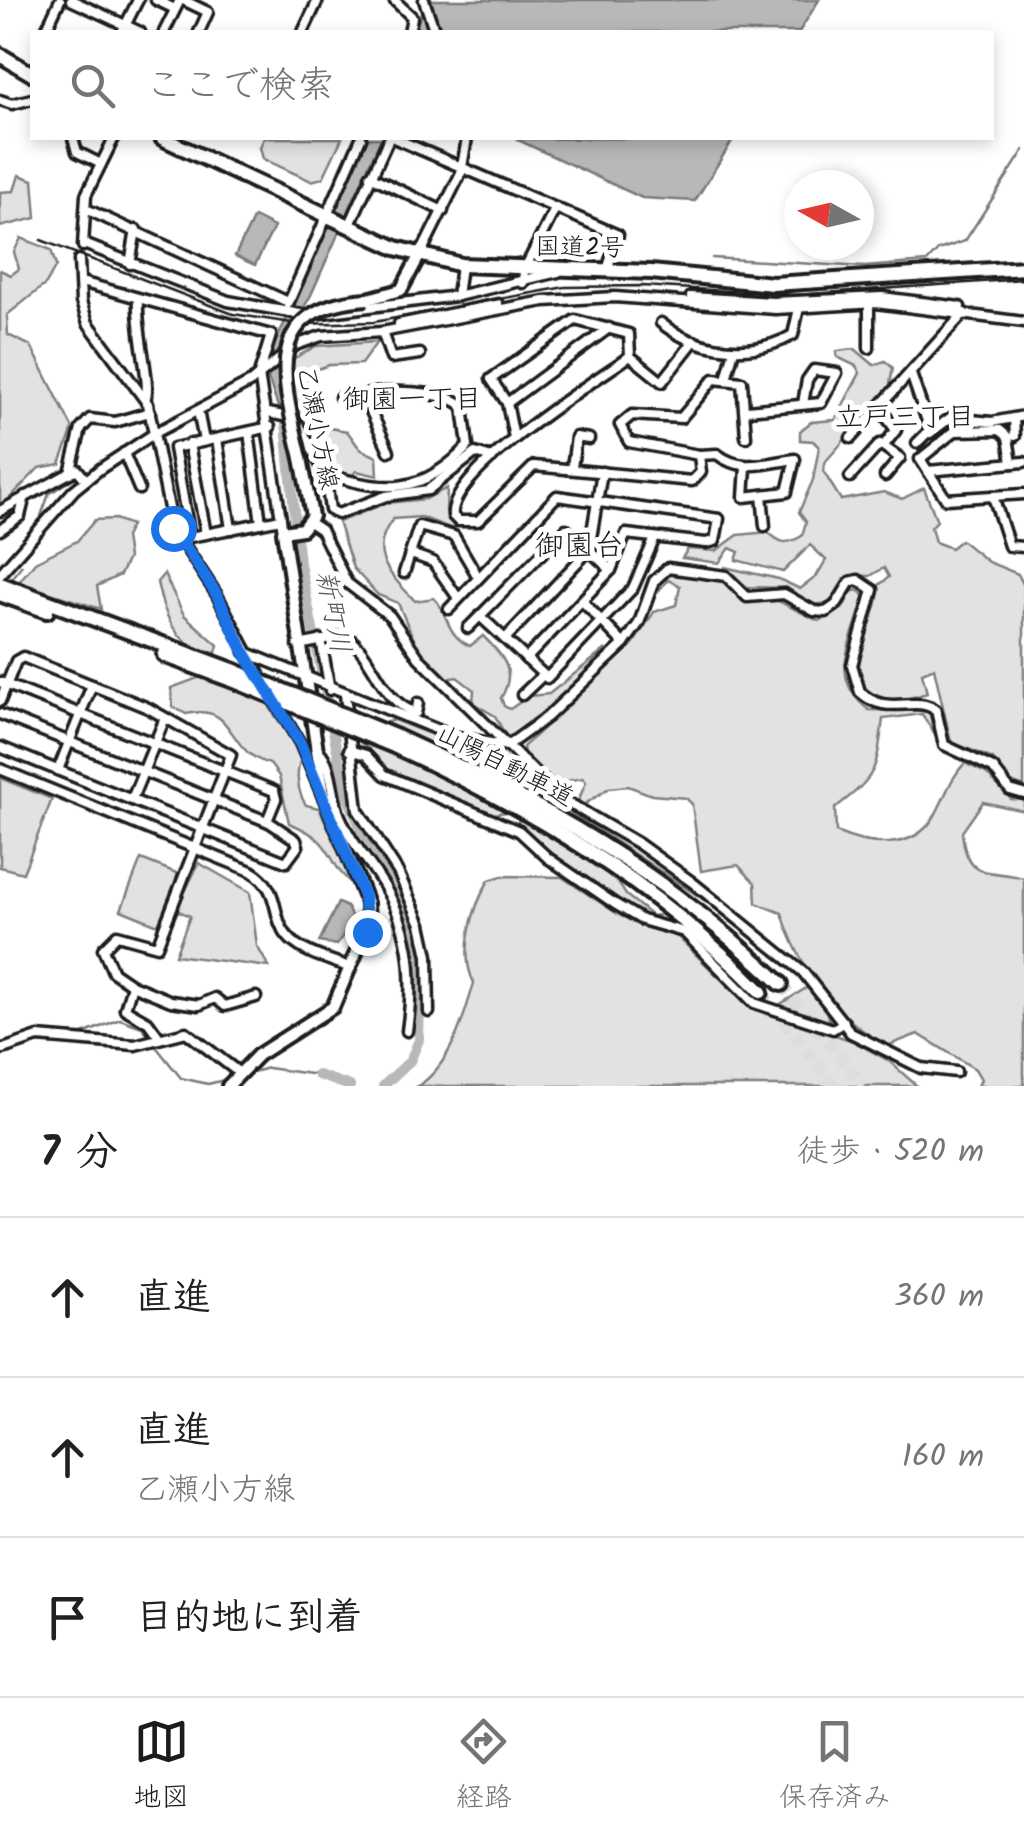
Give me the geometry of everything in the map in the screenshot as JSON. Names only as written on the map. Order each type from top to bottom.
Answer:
[{"type":"highway","points":[[0,51],[30,65]]},
{"type":"highway","points":[[0,51],[30,73]]},
{"type":"highway","name":"国道2号","points":[[166,140],[422,253],[461,265],[525,272],[651,272],[772,284],[1024,265]]},
{"type":"highway","name":"国道2号","points":[[182,140],[329,213]]},
{"type":"highway","name":"国道2号","points":[[422,253],[525,272],[608,264],[842,276],[1024,265]]},
{"type":"highway","points":[[0,584],[17,595],[174,653]]},
{"type":"highway","points":[[0,594],[17,595]]},
{"type":"highway","name":"山陽自動車道","points":[[174,653],[192,666],[395,741],[594,850],[667,904],[760,992]]},
{"type":"highway","name":"山陽自動車道","points":[[174,653],[395,741],[570,824],[648,871],[728,933],[782,984]]},
{"type":"main road","name":"乙瀬小方線","points":[[306,525],[312,509],[283,382],[286,346],[299,325],[322,308],[402,290],[422,253]]},
{"type":"main road","points":[[228,1086],[238,1072],[271,1046],[320,1018],[338,1001],[367,932],[368,910],[326,800],[300,645],[285,531],[306,525]]},
{"type":"street","points":[[46,30],[60,0]]},
{"type":"street","points":[[71,0],[124,29],[138,0]]},
{"type":"street","points":[[156,0],[208,12],[200,30]]},
{"type":"street","points":[[304,30],[318,0]]},
{"type":"street","points":[[394,0],[412,17],[409,30]]},
{"type":"street","points":[[424,0],[434,30]]},
{"type":"street","points":[[165,30],[179,3]]},
{"type":"street","points":[[0,100],[12,104],[30,100]]},
{"type":"street","points":[[74,140],[77,152],[101,164]]},
{"type":"street","points":[[113,140],[86,195],[83,246],[228,301],[286,313],[306,315],[457,296],[525,272],[554,211]]},
{"type":"street","points":[[286,313],[360,140]]},
{"type":"street","points":[[349,221],[391,140]]},
{"type":"street","points":[[397,140],[618,236],[608,264]]},
{"type":"street","points":[[422,253],[463,168],[467,140]]},
{"type":"street","points":[[370,176],[443,211]]},
{"type":"street","points":[[86,209],[288,302]]},
{"type":"street","points":[[130,264],[136,230]]},
{"type":"street","points":[[79,260],[88,323],[146,397],[173,528],[217,595],[244,652],[300,743],[326,800]]},
{"type":"street","points":[[457,296],[461,265]]},
{"type":"street","points":[[81,282],[138,301],[271,334],[263,370],[285,531]]},
{"type":"street","points":[[0,574],[86,480],[124,452],[263,370],[293,341],[315,332],[382,327],[565,294],[618,292],[773,302],[882,297],[1024,322]]},
{"type":"street","points":[[155,433],[198,411],[296,345],[321,336],[382,332],[577,298],[800,308],[869,303],[962,310]]},
{"type":"street","points":[[138,301],[138,347],[149,386],[146,397]]},
{"type":"street","points":[[869,303],[869,348]]},
{"type":"street","points":[[662,323],[677,336],[734,350],[753,350],[794,335],[800,308]]},
{"type":"street","points":[[851,438],[912,374],[962,310]]},
{"type":"street","points":[[514,438],[507,403],[491,378],[575,320],[629,334],[630,356],[662,382],[694,341]]},
{"type":"street","points":[[507,403],[606,335],[609,328]]},
{"type":"street","points":[[382,332],[390,358],[420,354]]},
{"type":"street","points":[[726,379],[734,350]]},
{"type":"street","points":[[630,356],[514,438],[454,500],[453,516],[458,522],[478,521],[534,466],[692,481],[702,472],[699,455]]},
{"type":"street","points":[[747,410],[803,404],[826,401],[838,373],[814,370],[807,380],[803,404]]},
{"type":"street","points":[[912,374],[930,433]]},
{"type":"street","points":[[746,437],[742,382],[726,379],[709,383],[682,418],[632,415],[620,425],[629,442],[699,455],[717,454],[746,467],[795,459],[786,492],[744,497],[746,467]]},
{"type":"street","points":[[325,473],[337,478],[411,486],[430,480],[468,446],[463,407],[454,396],[380,390],[364,396],[340,397]]},
{"type":"street","points":[[364,396],[389,451]]},
{"type":"street","points":[[850,477],[896,430],[879,407]]},
{"type":"street","points":[[198,411],[204,441]]},
{"type":"street","points":[[70,473],[81,429],[90,419],[116,422],[150,412]]},
{"type":"street","points":[[270,413],[290,417],[299,424],[325,473],[330,510],[344,514],[386,496],[428,490],[475,452],[492,458]]},
{"type":"street","points":[[918,444],[950,418],[992,422],[1024,416]]},
{"type":"street","points":[[1014,418],[1015,436]]},
{"type":"street","points":[[270,427],[174,448],[190,538],[281,519]]},
{"type":"street","points":[[249,432],[261,523]]},
{"type":"street","points":[[1012,463],[1005,432],[955,432],[920,459],[946,499],[1024,494],[1024,505]]},
{"type":"street","points":[[572,468],[576,437],[589,439]]},
{"type":"street","points":[[217,438],[231,529]]},
{"type":"street","points":[[189,444],[206,534]]},
{"type":"street","points":[[885,444],[900,458],[885,476]]},
{"type":"street","points":[[124,452],[140,489]]},
{"type":"street","points":[[928,471],[1024,462]]},
{"type":"street","points":[[0,512],[70,473],[81,471],[86,480]]},
{"type":"street","points":[[505,640],[589,550],[602,472]]},
{"type":"street","points":[[762,495],[765,526]]},
{"type":"street","points":[[0,530],[20,516],[25,496]]},
{"type":"street","points":[[449,608],[557,496],[718,519],[715,541],[626,534],[611,570],[526,660]]},
{"type":"street","points":[[993,496],[1009,546],[1024,547]]},
{"type":"street","points":[[306,525],[320,530],[347,583],[390,616],[419,658],[562,800],[639,844],[706,893],[803,972],[851,1032],[889,1056],[930,1071],[956,1072]]},
{"type":"street","points":[[404,573],[419,526],[454,536],[478,577]]},
{"type":"street","points":[[468,628],[566,528],[611,570]]},
{"type":"street","points":[[480,617],[547,678],[643,574],[656,538]]},
{"type":"street","points":[[410,554],[434,562],[458,598]]},
{"type":"street","points":[[244,652],[453,736],[507,746],[547,716],[624,644],[639,623],[660,571],[668,568],[718,573],[747,597],[784,594],[814,611],[826,612],[836,606],[850,582],[867,584],[873,590],[872,604],[852,665],[860,692],[885,706],[929,704],[936,710],[944,744],[992,768],[1010,790],[1024,794]]},
{"type":"street","points":[[582,601],[624,644]]},
{"type":"street","points":[[300,645],[350,638],[398,707],[416,712],[418,704]]},
{"type":"street","points":[[320,640],[330,689]]},
{"type":"street","points":[[0,700],[4,682],[23,657],[166,718],[230,754],[228,772],[156,947],[117,935],[103,947],[113,972],[168,1000],[198,1005],[214,998],[225,1006],[256,997]]},
{"type":"street","points":[[522,695],[542,676]]},
{"type":"street","points":[[4,682],[275,792],[267,821]]},
{"type":"street","points":[[58,770],[92,686]]},
{"type":"street","points":[[345,694],[349,750],[361,819],[398,872],[421,924],[428,956],[429,1012]]},
{"type":"street","points":[[0,714],[267,821],[297,841],[290,862],[0,746]]},
{"type":"street","points":[[132,800],[166,718]]},
{"type":"street","points":[[349,750],[366,755],[386,775],[513,828],[548,858],[615,904],[642,920],[684,932],[754,1003],[832,1029],[844,1022]]},
{"type":"street","points":[[319,751],[327,763],[341,819],[382,882],[408,942],[413,982],[407,1031]]},
{"type":"street","points":[[520,787],[525,764]]},
{"type":"street","points":[[0,769],[258,876],[271,889],[287,936],[352,968]]},
{"type":"street","points":[[513,828],[516,812]]},
{"type":"street","points":[[320,1018],[342,980],[340,966],[333,960]]},
{"type":"street","points":[[132,985],[125,1009],[148,1022],[158,1037]]},
{"type":"street","points":[[0,1050],[38,1037],[135,1045],[158,1037],[191,1034],[238,1072]]},
{"type":"shaded area","points":[[425,0],[819,0],[800,30],[416,30]]},
{"type":"shaded area","points":[[263,140],[341,140],[323,178],[311,181],[263,159],[260,147]]},
{"type":"shaded area","points":[[367,140],[380,140],[311,295],[280,349],[279,392],[288,436],[266,372],[268,359]]},
{"type":"shaded area","points":[[518,140],[733,140],[695,201],[642,198]]},
{"type":"shaded area","points":[[19,175],[33,180],[36,218],[0,227],[0,192],[14,191]]},
{"type":"shaded area","points":[[254,217],[274,227],[255,265],[235,256]]},
{"type":"shaded area","points":[[21,238],[51,250],[56,266],[46,284],[7,315],[8,335],[31,346],[73,429],[60,464],[39,468],[0,508],[0,270],[11,275],[19,269],[14,252]]},
{"type":"shaded area","points":[[377,342],[361,364],[329,365],[309,372],[321,404],[311,424],[306,425],[291,393],[293,359],[316,346]]},
{"type":"shaded area","points":[[855,349],[874,365],[885,361],[893,368],[889,389],[826,461],[823,471],[841,500],[884,492],[902,499],[924,488],[937,521],[931,527],[935,542],[951,548],[961,540],[988,562],[1018,574],[1024,586],[1024,787],[1011,782],[993,759],[951,742],[934,668],[922,673],[927,693],[910,698],[885,699],[862,686],[862,647],[875,611],[879,585],[889,577],[884,568],[870,576],[849,575],[829,603],[812,605],[787,588],[747,587],[724,567],[779,579],[800,589],[816,577],[826,560],[810,545],[783,572],[736,560],[739,552],[730,548],[719,563],[682,558],[688,549],[716,551],[738,535],[768,532],[784,542],[802,536],[806,522],[799,512],[813,480],[819,447],[813,441],[800,440],[800,431],[811,422],[835,420],[860,373],[856,366],[837,357],[837,351]]},
{"type":"shaded area","points":[[324,427],[347,431],[360,449],[377,457],[378,476],[356,471],[352,476],[332,470],[313,437]]},
{"type":"shaded area","points":[[447,488],[446,511],[455,530],[421,517],[393,519],[382,543],[384,563],[415,601],[434,598],[451,630],[462,641],[470,646],[483,636],[497,651],[508,672],[501,698],[504,706],[510,709],[529,696],[549,694],[606,649],[544,715],[513,738],[507,738],[495,716],[473,703],[474,690],[457,677],[446,679],[417,647],[398,603],[378,595],[353,568],[338,522],[386,503],[426,499]]},
{"type":"shaded area","points":[[115,519],[131,525],[125,537],[128,558],[120,575],[97,586],[101,609],[18,583],[35,562],[77,541],[95,520]]},
{"type":"shaded area","points":[[681,572],[722,580],[747,601],[778,601],[819,621],[843,608],[851,592],[857,590],[864,595],[847,656],[848,684],[869,710],[929,711],[934,733],[922,714],[883,719],[872,771],[835,808],[836,832],[875,843],[914,836],[934,817],[965,763],[986,773],[1011,799],[1024,800],[1024,811],[983,802],[962,832],[974,866],[1024,878],[1024,1086],[978,1086],[981,1079],[975,1069],[918,1034],[887,1046],[851,1021],[809,972],[782,913],[756,903],[755,883],[738,865],[701,871],[692,804],[686,798],[652,795],[628,786],[609,788],[582,806],[577,804],[586,782],[583,778],[556,783],[524,755],[523,747],[633,644],[654,612],[676,605],[680,586],[668,580],[654,596],[660,578]]},
{"type":"shaded area","points":[[164,574],[184,615],[218,645],[216,653],[191,645],[174,629],[157,582]]},
{"type":"shaded area","points":[[206,675],[262,695],[302,757],[298,774],[303,800],[306,805],[319,808],[355,886],[345,878],[324,845],[289,823],[279,776],[270,764],[244,749],[214,715],[186,714],[173,707],[171,688]]},
{"type":"shaded area","points":[[394,720],[453,743],[505,753],[519,766],[514,783],[383,723]]},
{"type":"shaded area","points":[[355,737],[392,751],[512,811],[494,814],[388,769]]},
{"type":"shaded area","points":[[529,776],[556,799],[637,848],[704,900],[534,788],[526,791],[524,777]]},
{"type":"shaded area","points":[[0,778],[52,799],[23,873],[0,867]]},
{"type":"shaded area","points":[[519,816],[614,876],[626,895],[652,916],[664,914],[676,922],[654,918],[632,910],[591,885],[518,825]]},
{"type":"shaded area","points":[[141,859],[179,874],[158,925],[121,910]]},
{"type":"shaded area","points":[[199,863],[250,892],[257,946],[269,967],[175,955],[190,916],[176,910]]},
{"type":"shaded area","points":[[502,876],[562,877],[621,916],[676,935],[747,1005],[853,1041],[889,1061],[917,1086],[418,1086],[439,1066],[460,1026],[474,983],[468,958],[473,917],[489,880]]},
{"type":"shaded area","points":[[338,903],[347,907],[353,921],[337,945],[319,942]]},
{"type":"shaded area","points":[[808,987],[824,1006],[831,1024],[779,1005]]},
{"type":"waterway","points":[[712,258],[864,267],[927,262],[938,250],[965,241],[1024,150]]},
{"type":"waterway","points":[[134,305],[134,339]]},
{"type":"waterway","name":"新町川","points":[[286,424],[298,554],[345,791],[361,829],[397,882],[413,923],[421,963],[419,1040],[410,1061],[383,1086]]},
{"type":"waterway","points":[[41,516],[49,494],[75,477]]},
{"type":"waterway","points":[[8,582],[22,565]]},
{"type":"waterway","points":[[0,1045],[33,1033],[83,1034],[120,1019],[142,1027],[150,1037]]},
{"type":"waterway","points":[[154,1044],[181,1078],[208,1084],[228,1079]]},
{"type":"waterway","points":[[245,1074],[268,1068],[318,1075]]},
{"type":"waterway","name":"新町川","points":[[318,1075],[350,1086]]},
{"type":"tunnel","points":[[781,984],[864,1086]]},
{"type":"tunnel","points":[[761,992],[834,1086]]},
{"type":"railway","points":[[41,240],[233,314],[298,324],[374,322],[565,287],[642,286],[796,295],[1024,279]]},
{"type":"district","name":"御園一丁目","points":[[412,400]]},
{"type":"district","name":"立戸三丁目","points":[[905,418]]},
{"type":"district","name":"御園台","points":[[579,547]]},
{"type":"route","points":[[173,528],[217,595],[244,652],[300,743],[364,896],[367,932]]}]
